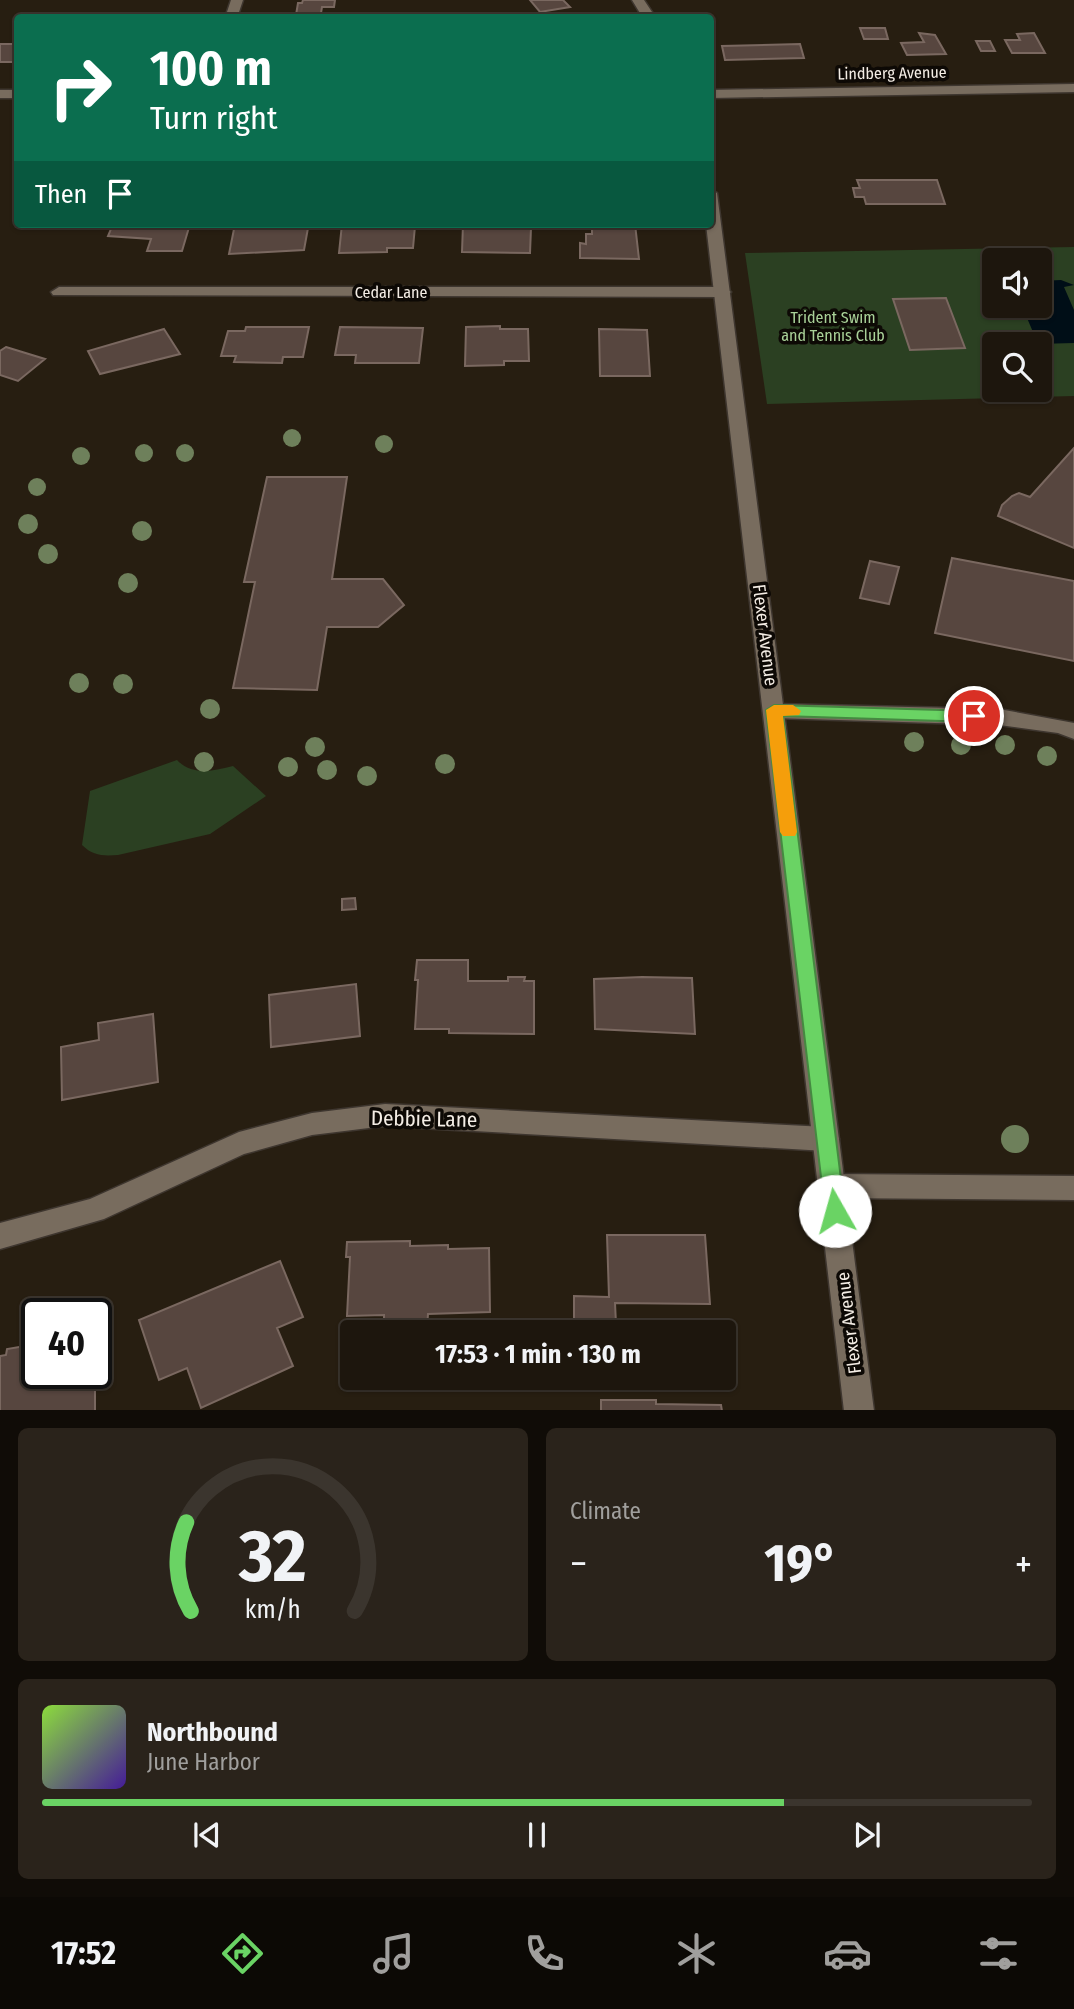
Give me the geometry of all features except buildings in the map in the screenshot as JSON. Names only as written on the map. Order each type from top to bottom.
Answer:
[{"type":"street","name":"Lindberg Avenue","points":[[714,94],[1074,88]]},
{"type":"street","name":"Flexer Avenue","points":[[714,223],[859,1410]]},
{"type":"street","name":"Cedar Lane","points":[[59,292],[723,292]]},
{"type":"street","points":[[774,710],[999,717],[1061,726],[1074,731]]},
{"type":"street","name":"Debbie Lane","points":[[0,1236],[94,1210],[239,1144],[312,1124],[385,1115],[826,1139]]},
{"type":"street","points":[[832,1186],[1074,1188]]},
{"type":"green space","name":"Trident Swim and Tennis Club","points":[[1074,247],[1074,396],[1052,397],[1052,332],[982,332],[982,398],[767,404],[745,253],[982,249],[982,318],[1052,318],[1052,248],[1019,248]]},
{"type":"green space","points":[[177,760],[196,770],[211,771],[233,766],[266,796],[210,834],[118,855],[98,854],[82,845],[90,791]]},
{"type":"shaded area","points":[[1052,280],[1061,280],[1074,285],[1064,287],[1074,310],[1074,343],[1052,344],[1052,332],[1033,332],[1027,318],[1052,318]]},
{"type":"slow traffic","points":[[789,832],[774,710],[793,711]]},
{"type":"route","points":[[835,1211],[774,710],[974,716]]}]
